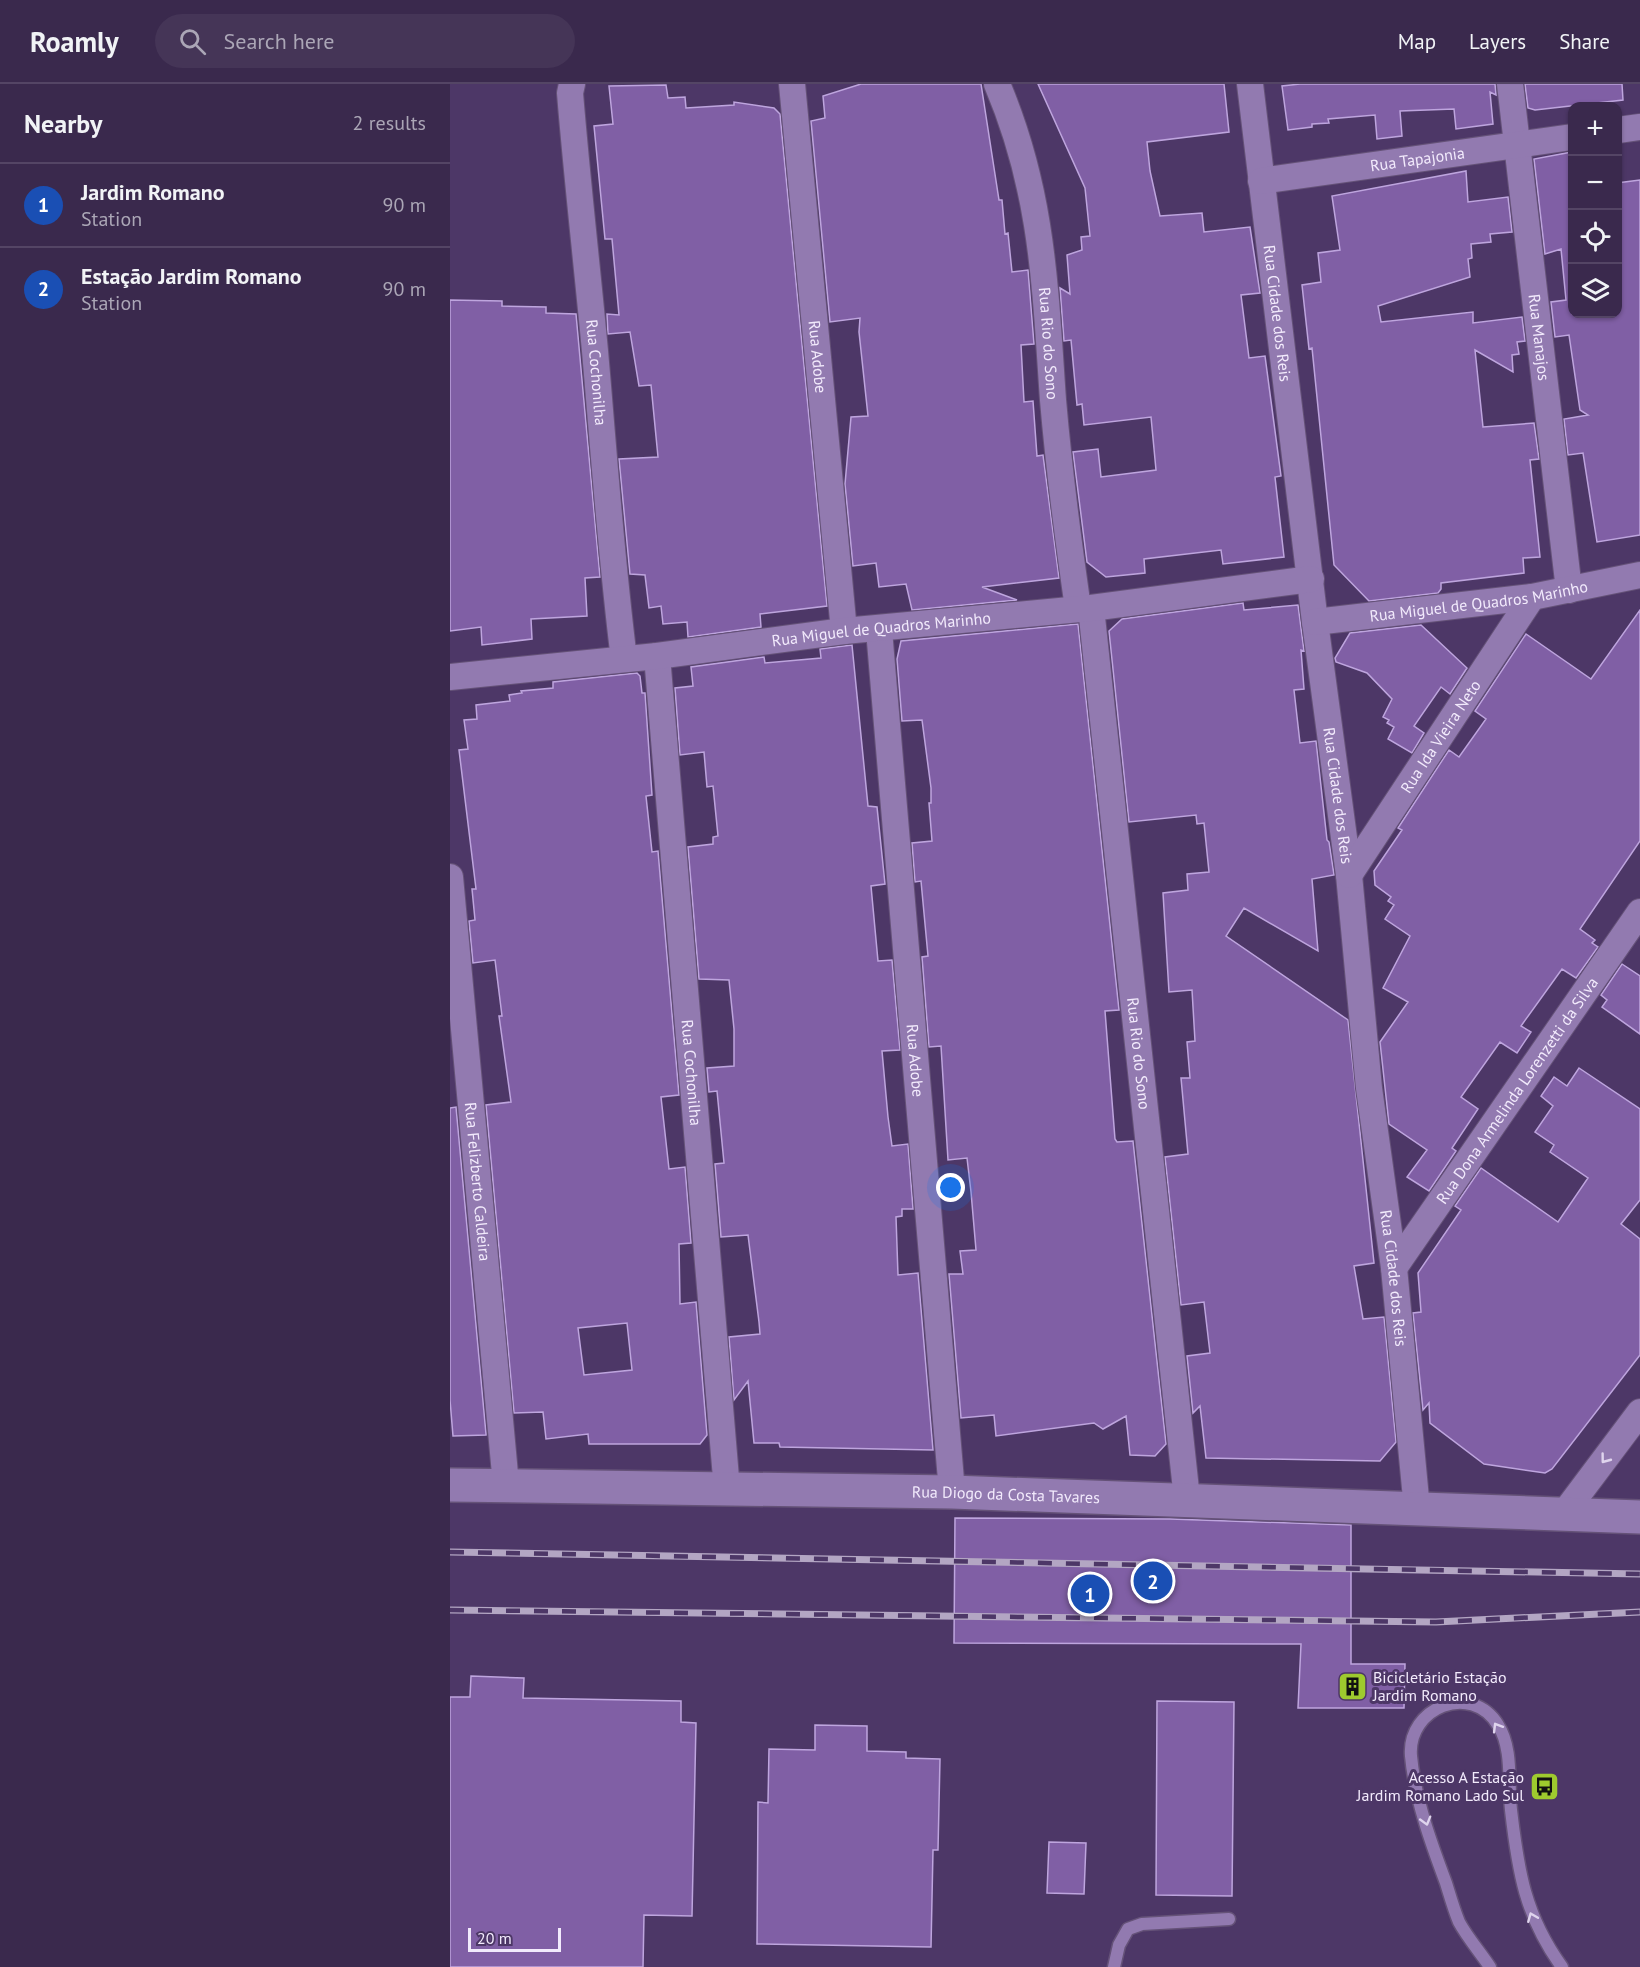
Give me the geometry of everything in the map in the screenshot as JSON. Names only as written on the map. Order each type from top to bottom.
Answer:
[{"type":"street","name":"Rua Cochonilha","points":[[572,84],[570,93],[578,197],[591,302],[614,580],[624,659]]},
{"type":"street","name":"Rua Adobe","points":[[792,84],[844,631]]},
{"type":"street","name":"Rua Rio do Sono","points":[[997,84],[1020,142],[1034,200],[1048,297],[1053,400],[1084,608],[1187,1499]]},
{"type":"street","name":"Rua Cidade dos Reis","points":[[1250,84],[1315,622],[1349,875],[1369,1088],[1394,1268],[1417,1509]]},
{"type":"street","name":"Rua Manajos","points":[[1510,84],[1569,590]]},
{"type":"street","points":[[1622,129],[1640,127]]},
{"type":"street","name":"Rua Tapajonia","points":[[1261,181],[1568,138]]},
{"type":"street","name":"Rua Miguel de Quadros Marinho","points":[[1315,622],[1532,597],[1640,575]]},
{"type":"street","name":"Rua Miguel de Quadros Marinho","points":[[450,677],[657,656],[844,631],[879,630],[1084,608],[1311,579]]},
{"type":"street","name":"Rua Ida Vieira Neto","points":[[1349,875],[1532,597]]},
{"type":"street","name":"Rua Adobe","points":[[879,630],[952,1492]]},
{"type":"street","name":"Rua Cochonilha","points":[[657,656],[727,1490]]},
{"type":"street","name":"Rua Felizberto Caldeira","points":[[450,877],[506,1485]]},
{"type":"street","name":"Rua Dona Armelinda Lorenzetti da Silva","points":[[1394,1268],[1640,912]]},
{"type":"street","points":[[1562,1516],[1640,1412]]},
{"type":"street","name":"Rua Diogo da Costa Tavares","points":[[450,1485],[952,1492],[1187,1499],[1562,1516],[1640,1517]]},
{"type":"lane","points":[[1490,1967],[1460,1922],[1417,1791],[1411,1753],[1419,1724],[1440,1706],[1460,1701],[1480,1708],[1498,1724],[1507,1750],[1511,1810],[1525,1896],[1544,1942],[1562,1967]]},
{"type":"lane","points":[[1114,1967],[1119,1945],[1128,1929],[1142,1924],[1228,1919]]},
{"type":"building","points":[[861,84],[981,84],[999,200],[1002,200],[1005,234],[1008,233],[1012,272],[1028,270],[1034,344],[1021,345],[1024,402],[1033,401],[1037,456],[1043,455],[1059,578],[982,587],[1017,600],[912,610],[906,584],[879,587],[876,563],[853,566],[845,484],[851,417],[868,416],[859,332],[860,318],[830,322],[811,121],[825,118],[823,96]]},
{"type":"building","points":[[1038,84],[1224,84],[1229,132],[1147,142],[1150,171],[1160,216],[1202,213],[1204,232],[1250,227],[1260,293],[1241,295],[1249,358],[1265,356],[1281,476],[1275,477],[1284,557],[1223,564],[1221,550],[1144,559],[1145,573],[1106,577],[1087,562],[1073,452],[1098,449],[1101,477],[1156,470],[1151,417],[1084,425],[1082,404],[1077,405],[1071,340],[1064,341],[1060,288],[1070,294],[1067,255],[1082,250],[1081,237],[1090,236],[1085,188]]},
{"type":"building","points":[[1300,84],[1495,84],[1496,95],[1490,92],[1493,124],[1456,129],[1454,109],[1400,111],[1402,136],[1377,139],[1375,115],[1328,119],[1329,123],[1312,124],[1312,127],[1288,130],[1282,86]]},
{"type":"building","points":[[1525,84],[1622,84],[1623,100],[1568,102],[1568,106],[1535,110],[1528,108]]},
{"type":"building","points":[[666,85],[668,98],[685,97],[686,108],[734,105],[734,102],[774,108],[780,114],[827,606],[760,614],[761,627],[688,637],[687,622],[663,624],[661,606],[649,608],[645,575],[630,574],[619,459],[658,457],[651,385],[639,386],[630,332],[608,334],[607,314],[619,315],[612,239],[605,239],[594,126],[613,124],[609,86]]},
{"type":"building","points":[[1568,153],[1568,318],[1622,318],[1622,182],[1640,180],[1640,535],[1597,542],[1583,453],[1568,455],[1564,419],[1588,415],[1580,410],[1569,335],[1555,337],[1551,302],[1566,300],[1561,249],[1545,254],[1534,159]]},
{"type":"building","points":[[1466,171],[1468,202],[1508,197],[1512,232],[1490,234],[1491,242],[1471,244],[1472,258],[1468,259],[1470,277],[1378,306],[1381,322],[1473,312],[1473,323],[1522,317],[1525,341],[1517,342],[1519,354],[1512,355],[1513,372],[1475,350],[1483,427],[1534,423],[1539,459],[1530,460],[1540,557],[1523,558],[1524,573],[1441,583],[1438,593],[1369,601],[1334,565],[1312,348],[1309,349],[1302,285],[1321,282],[1318,253],[1340,250],[1332,196]]},
{"type":"building","points":[[450,300],[502,301],[502,306],[546,307],[546,313],[576,314],[600,577],[585,578],[587,616],[531,619],[532,639],[482,645],[481,627],[450,631]]},
{"type":"building","points":[[1243,603],[1244,610],[1298,605],[1304,651],[1301,650],[1304,689],[1294,690],[1300,743],[1316,741],[1327,840],[1334,875],[1312,879],[1318,951],[1244,908],[1226,936],[1348,1020],[1374,1263],[1354,1266],[1363,1319],[1384,1317],[1396,1442],[1380,1461],[1206,1458],[1200,1406],[1193,1413],[1187,1356],[1210,1353],[1204,1302],[1181,1305],[1165,1157],[1188,1154],[1181,1078],[1190,1078],[1187,1042],[1195,1041],[1192,990],[1169,992],[1163,893],[1188,890],[1187,874],[1209,872],[1204,823],[1197,824],[1196,815],[1129,822],[1109,631],[1122,619]]},
{"type":"building","points":[[1640,610],[1640,841],[1580,929],[1595,940],[1592,943],[1598,947],[1576,978],[1562,969],[1521,1026],[1531,1032],[1517,1053],[1500,1042],[1461,1097],[1478,1109],[1452,1148],[1456,1151],[1429,1191],[1407,1177],[1427,1150],[1389,1124],[1380,1042],[1408,1002],[1383,988],[1410,936],[1385,919],[1394,905],[1388,901],[1391,897],[1375,885],[1374,871],[1402,830],[1398,828],[1449,750],[1459,757],[1486,719],[1475,711],[1526,634],[1591,679]]},
{"type":"building","points":[[1078,624],[1119,1010],[1105,1011],[1115,1139],[1117,1142],[1133,1141],[1166,1444],[1155,1456],[1130,1455],[1126,1416],[1103,1429],[1094,1423],[996,1436],[994,1415],[961,1418],[949,1274],[963,1274],[960,1251],[976,1250],[967,1158],[948,1160],[941,1046],[929,1047],[922,957],[928,956],[921,881],[915,882],[912,843],[932,841],[929,803],[931,803],[931,788],[922,720],[902,721],[897,659],[901,641]]},
{"type":"building","points":[[1421,625],[1467,668],[1450,694],[1441,687],[1414,726],[1424,733],[1412,753],[1388,739],[1394,727],[1387,723],[1389,720],[1383,717],[1392,699],[1367,673],[1336,662],[1335,658],[1350,633]]},
{"type":"building","points":[[852,645],[868,806],[877,807],[885,884],[871,886],[878,961],[892,960],[900,1050],[882,1051],[888,1117],[892,1146],[908,1144],[913,1209],[902,1209],[902,1216],[896,1217],[898,1275],[918,1273],[933,1450],[780,1447],[779,1443],[754,1443],[748,1381],[734,1400],[729,1337],[760,1334],[748,1235],[721,1237],[715,1164],[724,1163],[717,1091],[709,1092],[707,1068],[734,1066],[734,1029],[729,980],[699,979],[688,847],[713,844],[713,837],[718,836],[713,786],[707,787],[704,752],[680,755],[675,688],[693,686],[691,667],[764,657],[765,663],[821,658],[820,649]]},
{"type":"building","points":[[637,673],[640,676],[642,693],[645,693],[652,795],[646,796],[652,852],[658,851],[679,1095],[661,1097],[669,1169],[685,1167],[691,1243],[679,1244],[680,1304],[696,1302],[707,1435],[700,1444],[589,1444],[588,1434],[546,1439],[543,1412],[514,1413],[486,1105],[511,1102],[499,1016],[502,1016],[495,960],[473,963],[469,921],[475,920],[472,889],[476,889],[459,750],[468,749],[464,720],[477,719],[476,705],[510,701],[509,695],[522,693],[521,691],[553,688],[553,682]],"holes":[[[627,1323],[632,1370],[584,1375],[578,1328]]]},
{"type":"building","points":[[1622,964],[1640,976],[1640,1034],[1602,1007],[1607,1000],[1601,995]]},
{"type":"building","points":[[1579,1068],[1640,1109],[1640,1200],[1621,1224],[1640,1239],[1640,1355],[1552,1469],[1545,1473],[1484,1464],[1430,1423],[1429,1403],[1423,1410],[1413,1313],[1421,1312],[1418,1273],[1461,1210],[1455,1206],[1481,1168],[1558,1222],[1588,1178],[1550,1152],[1554,1145],[1535,1132],[1553,1106],[1541,1096],[1554,1077],[1567,1086]]},
{"type":"building","points":[[456,1107],[486,1435],[453,1436],[450,1400],[450,1108]]},
{"type":"building","points":[[955,1518],[1170,1519],[1351,1525],[1351,1664],[1405,1664],[1404,1708],[1298,1708],[1301,1644],[954,1643]]},
{"type":"building","points":[[471,1676],[524,1678],[523,1698],[681,1701],[681,1722],[696,1723],[692,1916],[644,1915],[643,1967],[450,1967],[450,1697],[470,1697]]},
{"type":"building","points":[[1157,1701],[1234,1702],[1232,1896],[1156,1895]]},
{"type":"building","points":[[815,1725],[867,1726],[867,1751],[906,1752],[906,1758],[940,1759],[938,1850],[933,1850],[931,1947],[757,1944],[758,1802],[768,1803],[769,1749],[815,1750]]},
{"type":"building","points":[[1049,1842],[1086,1843],[1084,1894],[1047,1893]]},
{"type":"railway","points":[[450,1552],[1640,1574]]},
{"type":"railway","points":[[450,1610],[1436,1622],[1640,1612]]},
{"type":"place","name":"Estação Jardim Romano","points":[[1153,1581]]},
{"type":"place","name":"Jardim Romano","points":[[1090,1594]]},
{"type":"place","name":"Bicicletário Estação Jardim Romano","points":[[1352,1686]]},
{"type":"place","name":"Acesso A Estação Jardim Romano Lado Sul","points":[[1545,1786]]}]
